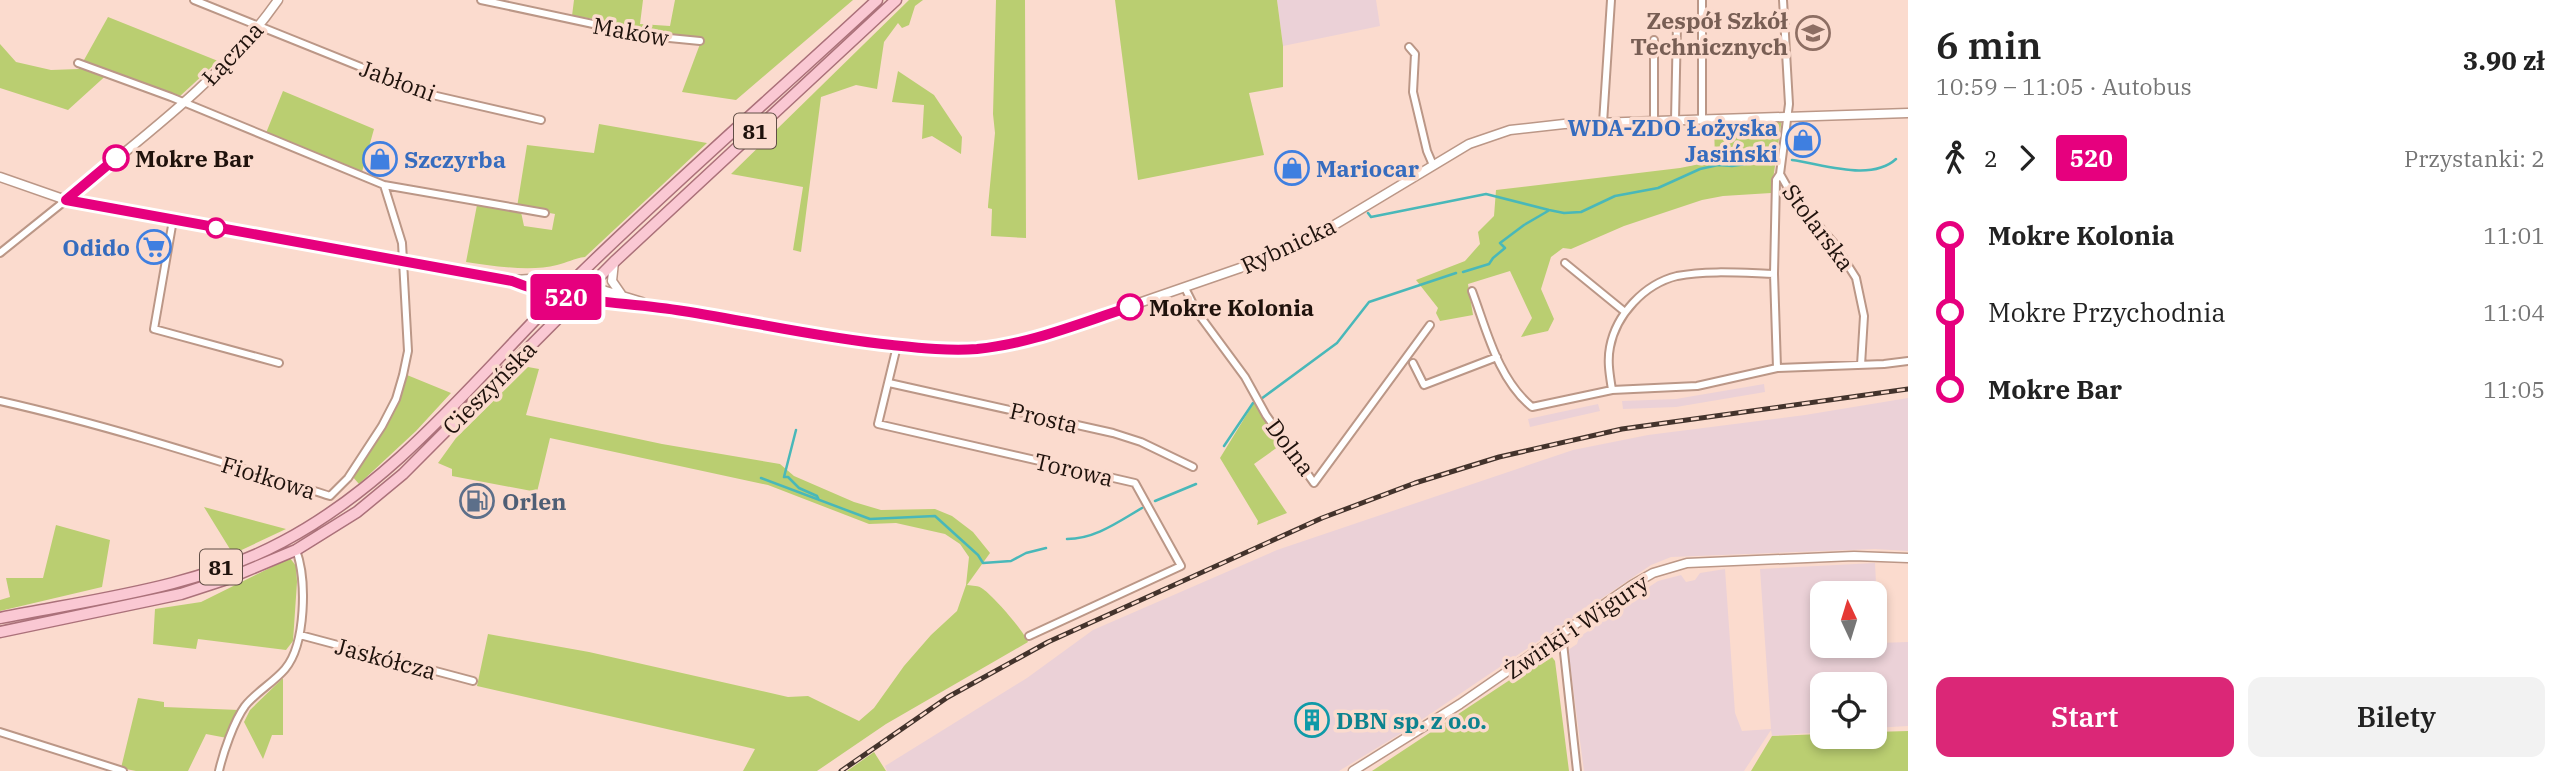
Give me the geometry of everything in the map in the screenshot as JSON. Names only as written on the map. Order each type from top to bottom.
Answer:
[{"type":"main road","name":"Cieszyńska","points":[[0,618],[178,581],[229,565],[324,519],[382,474],[573,281],[877,0]]},
{"type":"main road","name":"Cieszyńska","points":[[0,632],[181,594],[240,575],[296,550],[357,512],[403,474],[614,262],[896,0]]},
{"type":"street","name":"Jabłoni","points":[[194,0],[428,94],[541,120]]},
{"type":"street","name":"Łączna","points":[[66,200],[227,62],[260,26],[278,0]]},
{"type":"street","name":"Maków","points":[[481,0],[649,36],[700,41]]},
{"type":"street","points":[[1603,123],[1611,0]]},
{"type":"street","points":[[1702,0],[1702,120]]},
{"type":"street","name":"Stolarska","points":[[1777,368],[1774,274],[1776,180],[1780,174],[1789,104],[1783,0]]},
{"type":"street","points":[[1675,120],[1677,24]]},
{"type":"street","points":[[1654,40],[1654,121]]},
{"type":"street","points":[[1409,47],[1415,54],[1413,92],[1417,114],[1433,165]]},
{"type":"street","name":"Łączna","points":[[78,63],[183,102],[384,185],[545,214]]},
{"type":"street","name":"Rybnicka","points":[[512,281],[575,300],[660,307],[828,337],[897,346],[953,350],[1010,344],[1185,288],[1296,245],[1360,211],[1469,144],[1510,130],[1539,125],[1908,113]]},
{"type":"street","name":"Stolarska","points":[[1780,174],[1793,197],[1833,242],[1856,278],[1864,316],[1861,365]]},
{"type":"street","points":[[0,177],[66,200],[512,281]]},
{"type":"street","points":[[384,185],[402,243],[402,262]]},
{"type":"street","points":[[1776,199],[1793,197]]},
{"type":"street","points":[[0,253],[66,200]]},
{"type":"street","points":[[173,220],[154,330],[279,363]]},
{"type":"street","name":"Fiołkowa","points":[[0,401],[46,411],[330,496],[348,478],[366,452],[397,399],[408,351],[402,262]]},
{"type":"street","points":[[614,262],[612,281],[623,296]]},
{"type":"street","points":[[1565,263],[1625,313]]},
{"type":"street","points":[[1612,390],[1608,366],[1612,341],[1625,313],[1647,291],[1678,276],[1714,273],[1774,274]]},
{"type":"street","name":"Rybnicka","points":[[512,281],[544,278],[573,281],[660,307]]},
{"type":"street","points":[[530,288],[536,300],[537,319]]},
{"type":"street","name":"Dolna","points":[[1185,288],[1197,312],[1245,377],[1266,415],[1314,483],[1430,325]]},
{"type":"street","points":[[1472,290],[1510,385],[1532,407],[1612,390],[1697,386],[1777,368],[1908,361]]},
{"type":"street","name":"Torowa","points":[[897,346],[878,424],[1135,483],[1181,566],[1029,635]]},
{"type":"street","points":[[1413,363],[1424,385],[1497,357]]},
{"type":"street","name":"Prosta","points":[[889,383],[1113,433],[1141,442],[1193,467]]},
{"type":"street","points":[[219,771],[244,706],[287,667],[300,635],[302,567],[296,550]]},
{"type":"street","name":"Żwirki i Wigury","points":[[1353,771],[1460,704],[1632,585],[1670,566],[1854,556],[1908,558]]},
{"type":"street","points":[[1563,634],[1577,771]]},
{"type":"street","name":"Jaskółcza","points":[[300,635],[473,681]]},
{"type":"street","points":[[0,732],[123,771]]},
{"type":"shaded area","points":[[1277,0],[1376,0],[1380,26],[1283,46]]},
{"type":"shaded area","points":[[1764,384],[1765,392],[1676,407],[1623,409],[1622,401],[1676,399]]},
{"type":"shaded area","points":[[1908,398],[1908,551],[1875,549],[1671,557],[1651,565],[1408,729],[1339,771],[887,771],[885,766],[1027,678],[1093,630],[1277,550],[1573,450],[1648,435],[1805,415]]},
{"type":"shaded area","points":[[1598,404],[1600,411],[1530,427],[1528,419]]},
{"type":"shaded area","points":[[1875,563],[1876,581],[1810,581],[1810,658],[1887,658],[1887,643],[1908,642],[1908,726],[1887,727],[1887,672],[1810,672],[1810,733],[1772,736],[1771,730],[1744,771],[1584,771],[1568,650],[1577,644],[1579,637],[1639,598],[1640,593],[1658,581],[1681,575],[1686,582],[1695,580],[1700,573],[1725,569],[1735,713],[1742,731],[1771,729],[1760,569]]},
{"type":"green space","points":[[574,0],[643,0],[640,24],[670,26],[675,0],[853,0],[736,100],[682,92],[700,44],[592,29],[596,19],[572,16]]},
{"type":"green space","points":[[909,0],[923,0],[915,6],[909,25],[902,28],[898,23],[884,42],[877,89],[856,85],[821,97],[801,252],[793,250],[803,187],[731,174]]},
{"type":"green space","points":[[996,0],[1025,0],[1026,238],[991,236],[992,209],[988,206],[995,133],[993,114]]},
{"type":"green space","points":[[1115,0],[1277,0],[1283,46],[1283,87],[1249,93],[1264,155],[1138,180]]},
{"type":"green space","points":[[108,17],[218,61],[179,97],[111,71],[68,110],[0,88],[0,44],[16,62],[51,70],[79,69]]},
{"type":"green space","points":[[898,71],[934,95],[962,137],[961,154],[932,136],[922,139],[924,105],[892,102]]},
{"type":"green space","points":[[283,91],[374,129],[362,172],[266,133]]},
{"type":"green space","points":[[1782,118],[1771,193],[1702,200],[1624,226],[1571,249],[1563,248],[1551,257],[1541,289],[1554,319],[1548,331],[1521,337],[1532,318],[1510,271],[1468,284],[1473,315],[1440,321],[1436,313],[1438,308],[1416,280],[1465,261],[1480,244],[1478,232],[1494,216],[1496,190],[1680,168],[1715,161],[1714,123]]},
{"type":"green space","points":[[599,124],[707,143],[585,257],[535,268],[466,262],[477,205],[521,212],[524,226],[552,230],[555,214],[517,207],[527,145],[594,153]]},
{"type":"green space","points":[[528,367],[539,369],[526,415],[662,444],[780,464],[794,476],[854,502],[881,510],[935,509],[952,516],[973,532],[990,553],[967,585],[979,587],[988,593],[1028,642],[886,724],[817,771],[743,771],[755,749],[477,686],[488,634],[589,652],[788,697],[808,696],[859,721],[874,708],[904,666],[931,635],[957,611],[966,585],[969,557],[960,544],[945,534],[896,523],[869,524],[768,485],[550,438],[537,492],[452,476],[452,469],[438,463],[456,438]]},
{"type":"green space","points":[[407,375],[451,393],[416,431],[359,484],[352,476],[395,408]]},
{"type":"green space","points":[[1255,401],[1282,444],[1254,464],[1287,513],[1257,525],[1258,521],[1220,458]]},
{"type":"green space","points":[[204,507],[286,529],[233,554]]},
{"type":"green space","points":[[56,525],[110,540],[102,587],[0,611],[0,600],[10,597],[6,578],[43,578]]},
{"type":"green space","points":[[290,558],[296,566],[297,582],[293,641],[286,650],[198,639],[196,649],[153,644],[155,609],[201,602]]},
{"type":"green space","points":[[1546,656],[1555,661],[1569,771],[1372,771]]},
{"type":"green space","points":[[283,678],[283,735],[272,735],[263,759],[244,722],[250,710]]},
{"type":"green space","points":[[138,698],[164,702],[164,707],[239,710],[227,738],[206,734],[188,771],[136,771],[121,768]]},
{"type":"green space","points":[[1908,731],[1908,771],[1751,771],[1772,736],[1810,734],[1810,749],[1887,749],[1887,732]]},
{"type":"green space","points":[[874,752],[886,771],[847,771]]},
{"type":"waterway","points":[[1792,160],[1860,170],[1886,166],[1896,159]]},
{"type":"waterway","points":[[1368,213],[1371,217],[1486,194],[1564,213],[1581,212],[1615,196],[1658,188],[1700,169],[1774,160]]},
{"type":"waterway","points":[[1463,272],[1489,264],[1505,248],[1500,243],[1548,211]]},
{"type":"waterway","points":[[1261,399],[1337,343],[1369,302],[1456,273]]},
{"type":"waterway","points":[[1224,446],[1253,403]]},
{"type":"waterway","points":[[796,430],[784,477],[817,496],[819,500]]},
{"type":"waterway","points":[[761,478],[870,519],[935,516],[978,555],[983,563],[1011,561],[1026,553],[1046,548]]},
{"type":"waterway","points":[[1155,501],[1196,484]]},
{"type":"waterway","points":[[1067,539],[1097,533],[1142,508]]},
{"type":"railway","points":[[841,771],[948,697],[1048,642],[1322,518],[1415,483],[1499,457],[1622,429],[1908,389]]},
{"type":"bus line","name":"520","points":[[116,158],[66,200],[512,281],[575,300],[683,310],[853,341],[930,349],[977,349],[1027,340],[1130,307]]},
{"type":"place","name":"Zespół Szkół Technicznych","points":[[1813,33]]},
{"type":"place","name":"WDA-ZDO Łożyska Jasiński","points":[[1803,140]]},
{"type":"place","name":"Mokre Bar","points":[[116,158]]},
{"type":"place","name":"Szczyrba","points":[[380,159]]},
{"type":"place","name":"Mariocar","points":[[1292,168]]},
{"type":"place","name":"Odido","points":[[154,247]]},
{"type":"place","name":"Mokre Kolonia","points":[[1130,307]]},
{"type":"place","name":"Orlen","points":[[477,501]]},
{"type":"place","name":"DBN sp. z o.o.","points":[[1312,720]]}]
